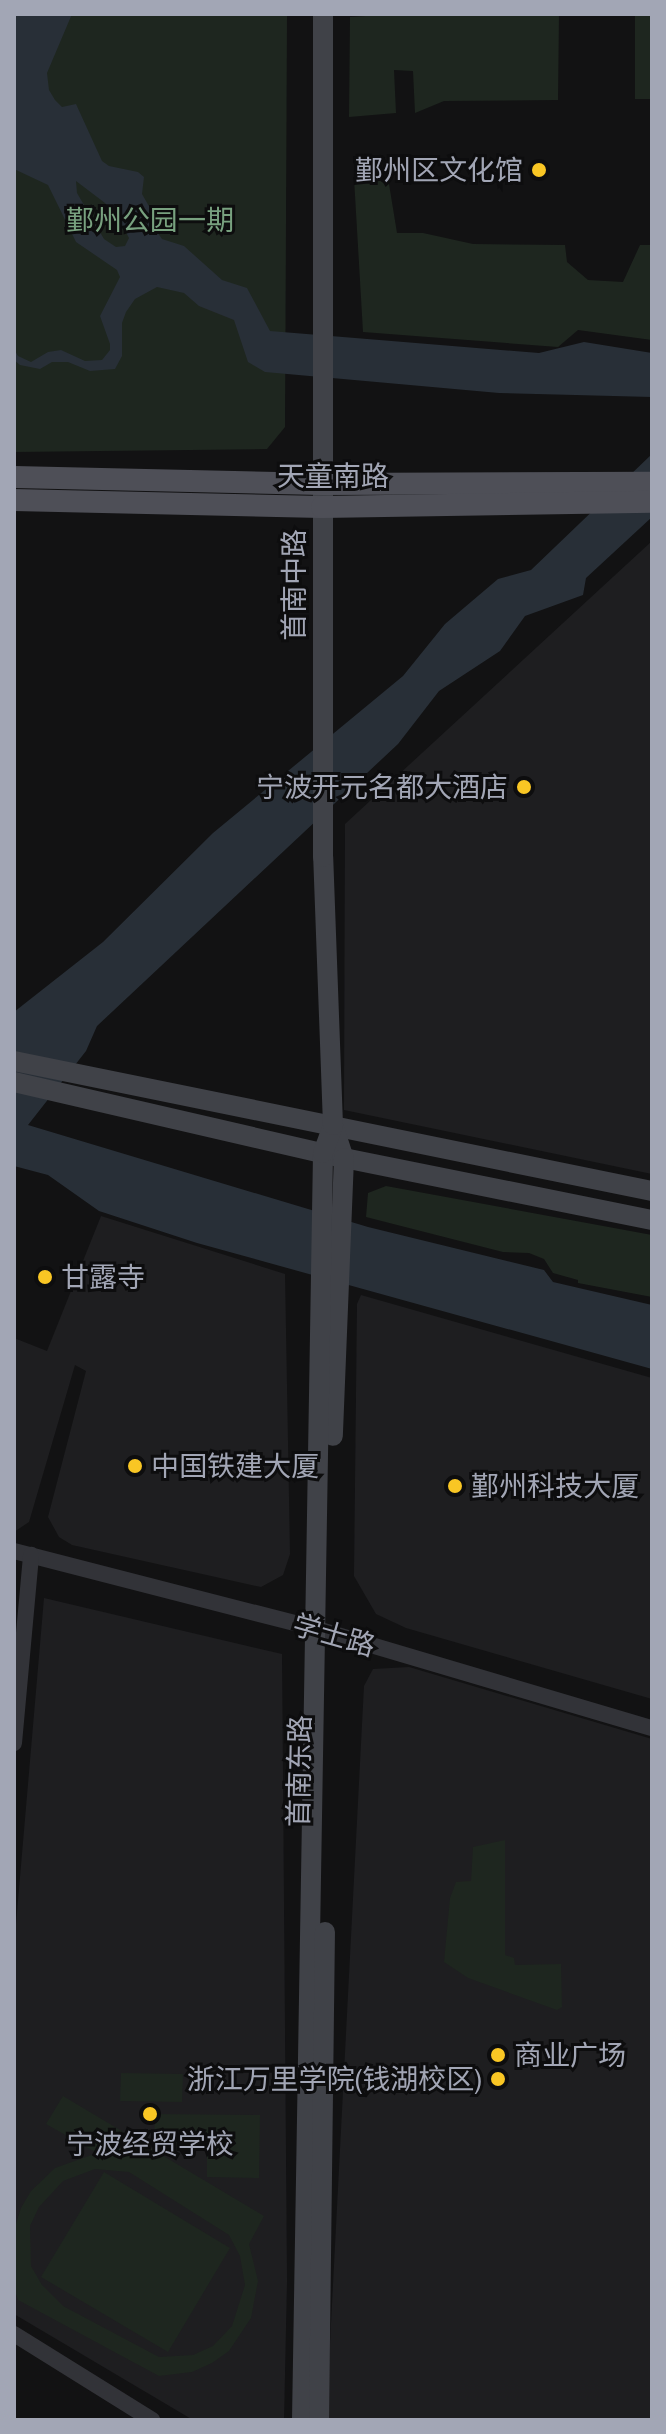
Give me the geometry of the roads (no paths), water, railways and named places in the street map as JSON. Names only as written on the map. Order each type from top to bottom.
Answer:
[{"type":"main road","name":"首南中路","points":[[323,14],[323,857],[333,1125]]},
{"type":"main road","name":"天童南路","points":[[14,477],[322,484],[652,483]]},
{"type":"main road","name":"天童南路","points":[[14,500],[322,507],[652,502]]},
{"type":"main road","points":[[14,1061],[652,1191]]},
{"type":"main road","points":[[14,1082],[344,1158],[652,1220]]},
{"type":"main road","points":[[330,1292],[323,1153],[333,1125]]},
{"type":"main road","name":"首南东路","points":[[302,2420],[330,1292],[344,1158],[333,1125]]},
{"type":"main road","name":"首南东路","points":[[319,2420],[323,1631]]},
{"type":"street","name":"学士路","points":[[22,1553],[323,1631],[652,1728]]},
{"type":"street","points":[[14,1743],[22,1553]]},
{"type":"street","points":[[14,2334],[152,2420]]},
{"type":"place","name":"鄞州区文化馆","points":[[539,170]]},
{"type":"place","name":"宁波开元名都大酒店","points":[[524,787]]},
{"type":"place","name":"甘露寺","points":[[45,1277]]},
{"type":"place","name":"中国铁建大厦","points":[[135,1466]]},
{"type":"place","name":"鄞州科技大厦","points":[[455,1486]]},
{"type":"place","name":"商业广场","points":[[498,2055]]},
{"type":"place","name":"浙江万里学院(钱湖校区)","points":[[498,2079]]},
{"type":"place","name":"宁波经贸学校","points":[[150,2114]]},
{"type":"park label","name":"鄞州公园一期","points":[[150,220]]}]
